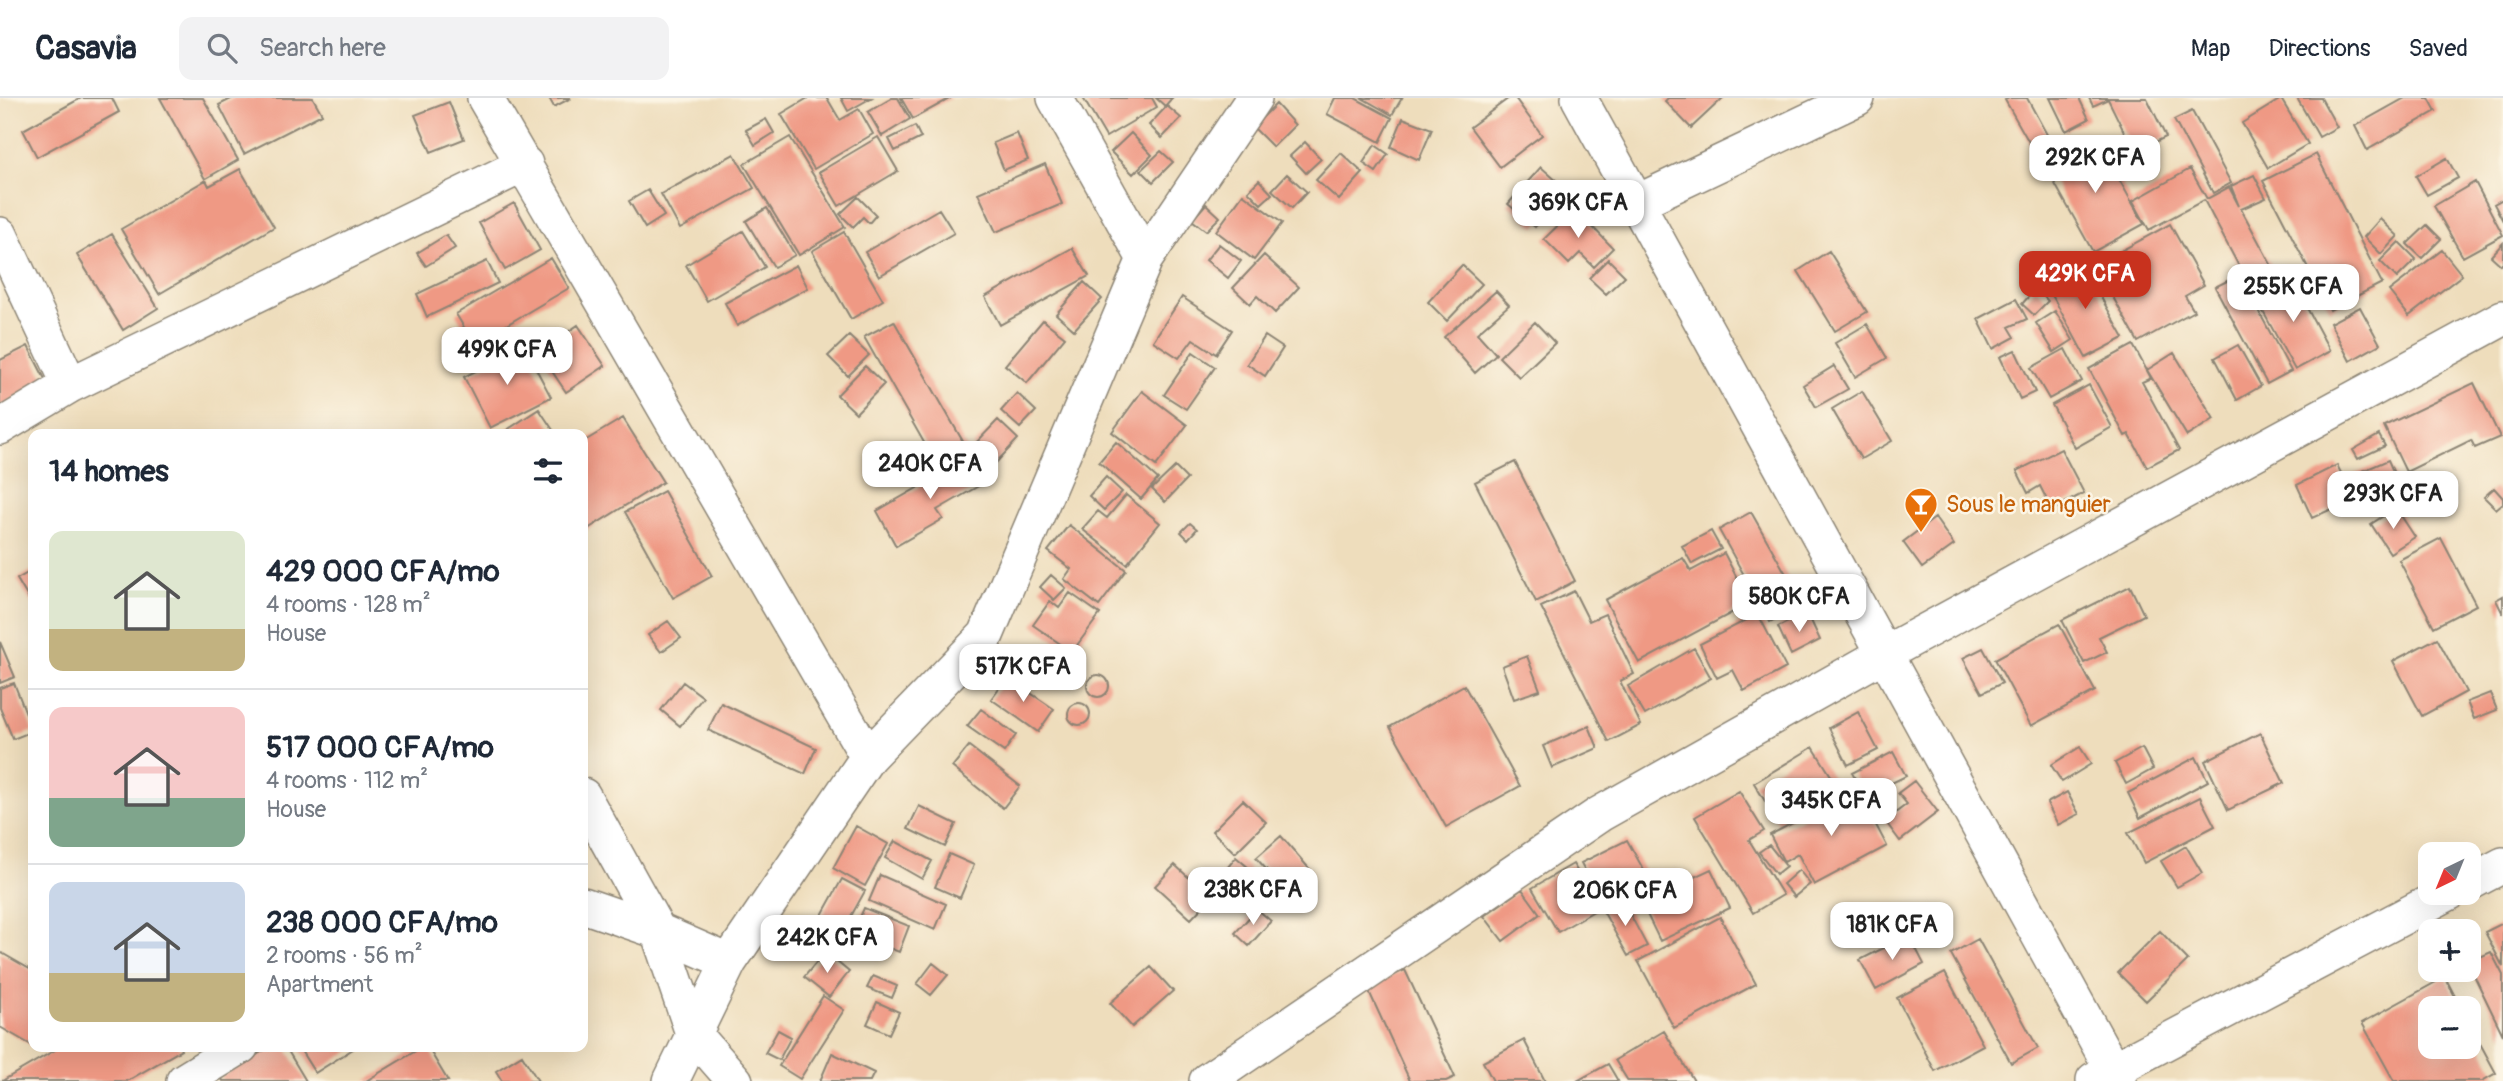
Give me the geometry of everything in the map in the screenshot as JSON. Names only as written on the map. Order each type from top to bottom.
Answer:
[{"type":"street","points":[[485,98],[868,757]]},
{"type":"street","points":[[1055,98],[1145,259]]},
{"type":"street","points":[[671,1081],[729,962],[868,757],[986,635],[1145,259],[1254,98]]},
{"type":"street","points":[[1579,98],[1884,654],[2108,1077],[2426,905]]},
{"type":"street","points":[[1638,202],[1857,98]]},
{"type":"street","points":[[0,427],[70,385],[525,164]]},
{"type":"street","points":[[0,235],[70,385]]},
{"type":"street","points":[[1207,1081],[1600,814],[1884,654],[2503,318]]},
{"type":"street","points":[[588,805],[658,931],[693,1033],[735,1081]]},
{"type":"street","points":[[2482,876],[2503,865]]},
{"type":"street","points":[[588,907],[658,931],[729,962]]},
{"type":"street","points":[[184,1081],[232,1052]]},
{"type":"building","points":[[81,98],[112,98],[119,112],[37,157],[23,130]]},
{"type":"building","points":[[160,98],[203,98],[238,160],[205,179]]},
{"type":"building","points":[[233,98],[313,98],[322,114],[244,154],[219,105]]},
{"type":"building","points":[[549,98],[571,98],[554,107]]},
{"type":"building","points":[[808,98],[827,98],[840,120],[859,109],[873,134],[814,169],[781,114]]},
{"type":"building","points":[[841,98],[871,98],[848,111]]},
{"type":"building","points":[[892,98],[898,98],[910,119],[882,136],[868,112]]},
{"type":"building","points":[[901,98],[951,98],[913,119]]},
{"type":"building","points":[[1083,98],[1152,98],[1157,107],[1106,137]]},
{"type":"building","points":[[1156,98],[1172,98],[1165,106]]},
{"type":"building","points":[[1335,98],[1355,98],[1392,118],[1380,142],[1327,114]]},
{"type":"building","points":[[1362,98],[1402,98],[1392,115]]},
{"type":"building","points":[[1509,98],[1515,98],[1542,135],[1500,167],[1470,127]]},
{"type":"building","points":[[1668,98],[1723,98],[1691,128],[1665,101]]},
{"type":"building","points":[[2027,98],[2051,142],[2034,151],[2005,100]]},
{"type":"building","points":[[2050,98],[2079,98],[2089,119],[2066,131]]},
{"type":"building","points":[[2089,98],[2147,98],[2166,137],[2134,152],[2108,99],[2093,106]]},
{"type":"building","points":[[2297,98],[2321,98],[2337,127],[2319,137]]},
{"type":"building","points":[[2405,98],[2429,98],[2436,111],[2367,150],[2355,126]]},
{"type":"building","points":[[2281,99],[2308,144],[2268,168],[2242,123]]},
{"type":"building","points":[[449,102],[464,139],[431,152],[415,115]]},
{"type":"building","points":[[1276,104],[1295,125],[1273,147],[1253,127]]},
{"type":"building","points":[[1167,106],[1181,118],[1162,138],[1149,125]]},
{"type":"building","points":[[2192,111],[2231,183],[2213,193],[2174,120]]},
{"type":"building","points":[[1403,118],[1432,129],[1419,160],[1391,147]]},
{"type":"building","points":[[766,119],[774,133],[755,145],[746,130]]},
{"type":"building","points":[[915,126],[921,138],[895,151],[889,139]]},
{"type":"building","points":[[1017,133],[1028,160],[1004,170],[993,143]]},
{"type":"building","points":[[1131,133],[1152,155],[1133,174],[1111,152]]},
{"type":"building","points":[[790,137],[845,227],[799,255],[744,164]]},
{"type":"building","points":[[878,137],[898,171],[839,206],[819,172]]},
{"type":"building","points":[[2096,138],[2144,224],[2093,252],[2045,166]]},
{"type":"building","points":[[1305,142],[1321,159],[1306,173],[1290,156]]},
{"type":"building","points":[[1375,145],[1388,154],[1376,172],[1363,163]]},
{"type":"building","points":[[1161,151],[1173,162],[1153,182],[1141,170]]},
{"type":"building","points":[[1341,153],[1363,173],[1339,200],[1316,180]]},
{"type":"building","points":[[734,154],[754,188],[680,229],[661,194]]},
{"type":"building","points":[[2316,154],[2382,283],[2330,310],[2263,181]]},
{"type":"building","points":[[2447,158],[2458,178],[2427,195],[2416,176]]},
{"type":"building","points":[[1045,164],[1062,204],[996,232],[978,193]]},
{"type":"building","points":[[1541,167],[1567,190],[1535,227],[1508,204]]},
{"type":"building","points":[[240,169],[274,227],[159,294],[121,229],[206,180],[209,186]]},
{"type":"building","points":[[2190,169],[2207,199],[2229,187],[2239,206],[2231,186],[2254,175],[2266,198],[2241,209],[2280,281],[2254,295],[2204,200],[2149,230],[2133,201]]},
{"type":"building","points":[[1287,174],[1307,192],[1292,208],[1272,190]]},
{"type":"building","points":[[1259,180],[1272,194],[1261,204],[1248,191]]},
{"type":"building","points":[[2475,182],[2503,235],[2463,257],[2434,206]]},
{"type":"building","points":[[648,190],[664,216],[645,228],[629,201]]},
{"type":"building","points":[[1243,194],[1282,223],[1254,260],[1216,231]]},
{"type":"building","points":[[858,197],[876,215],[869,223],[863,217],[853,227],[840,214]]},
{"type":"building","points":[[2503,199],[2503,221],[2494,204]]},
{"type":"building","points":[[514,203],[540,250],[505,270],[479,223]]},
{"type":"building","points":[[1206,204],[1220,217],[1206,231],[1192,220]]},
{"type":"building","points":[[767,208],[795,255],[774,267],[746,221]]},
{"type":"building","points":[[939,209],[954,233],[879,276],[865,252]]},
{"type":"building","points":[[1575,209],[1613,248],[1594,267],[1580,253],[1569,264],[1544,239]]},
{"type":"building","points":[[2380,219],[2398,236],[2381,254],[2364,237]]},
{"type":"building","points":[[2170,224],[2204,285],[2185,296],[2194,311],[2138,342],[2095,265]]},
{"type":"building","points":[[2427,225],[2441,239],[2422,258],[2407,244]]},
{"type":"building","points":[[743,231],[765,267],[707,301],[686,265]]},
{"type":"building","points":[[844,232],[883,300],[851,319],[812,251]]},
{"type":"building","points":[[112,234],[158,308],[123,330],[77,255]]},
{"type":"building","points":[[446,235],[455,248],[426,266],[417,253]]},
{"type":"building","points":[[2399,242],[2416,259],[2397,278],[2380,261]]},
{"type":"building","points":[[2503,243],[2503,263],[2501,265],[2491,256]]},
{"type":"building","points":[[1219,244],[1241,261],[1228,278],[1206,260]]},
{"type":"building","points":[[1072,248],[1089,276],[1000,325],[985,297]]},
{"type":"building","points":[[2442,250],[2462,275],[2409,316],[2389,291]]},
{"type":"building","points":[[1829,251],[1867,312],[1835,331],[1798,271]]},
{"type":"building","points":[[1264,255],[1299,287],[1275,313],[1257,296],[1250,304],[1233,288]]},
{"type":"building","points":[[551,258],[569,288],[474,344],[456,314]]},
{"type":"building","points":[[1608,259],[1625,276],[1606,294],[1589,278]]},
{"type":"building","points":[[487,261],[498,283],[427,317],[417,294]]},
{"type":"building","points":[[2082,264],[2124,338],[2086,358],[2046,284]]},
{"type":"building","points":[[796,265],[808,288],[737,326],[725,303]]},
{"type":"building","points":[[1462,265],[1482,284],[1447,321],[1428,302]]},
{"type":"building","points":[[2239,275],[2291,371],[2267,384],[2215,287]]},
{"type":"building","points":[[2291,278],[2330,351],[2295,370],[2255,297]]},
{"type":"building","points":[[1084,282],[1102,299],[1074,330],[1056,314]]},
{"type":"building","points":[[2036,288],[2048,301],[2034,315],[2022,304]]},
{"type":"building","points":[[1496,291],[1509,305],[1477,333],[1496,354],[1475,373],[1444,337]]},
{"type":"building","points":[[1182,297],[1232,330],[1216,354],[1193,339],[1179,358],[1153,341]]},
{"type":"building","points":[[2016,299],[2027,319],[2009,327],[2015,337],[1993,349],[1978,319]]},
{"type":"building","points":[[2360,307],[2380,344],[2350,361],[2330,323]]},
{"type":"building","points":[[2055,311],[2073,340],[2054,352],[2036,323]]},
{"type":"building","points":[[1043,320],[1065,337],[1027,383],[1005,365]]},
{"type":"building","points":[[894,321],[969,452],[939,469],[864,337]]},
{"type":"building","points":[[1535,322],[1555,343],[1519,377],[1499,357]]},
{"type":"building","points":[[1867,324],[1887,358],[1855,377],[1835,343]]},
{"type":"building","points":[[578,325],[605,366],[566,392],[539,352]]},
{"type":"building","points":[[849,336],[869,355],[848,376],[828,356]]},
{"type":"building","points":[[1265,336],[1283,348],[1265,376],[1247,364]]},
{"type":"building","points":[[2133,345],[2151,378],[2142,382],[2179,450],[2147,467],[2129,434],[2125,436],[2089,369]]},
{"type":"building","points":[[2238,345],[2261,386],[2237,400],[2215,358]]},
{"type":"building","points":[[28,346],[47,383],[0,407],[0,360]]},
{"type":"building","points":[[524,346],[551,397],[490,428],[464,377]]},
{"type":"building","points":[[2065,349],[2082,381],[2049,399],[2031,368]]},
{"type":"building","points":[[2015,350],[2035,392],[2020,399],[2000,357]]},
{"type":"building","points":[[1193,352],[1215,367],[1186,409],[1164,395]]},
{"type":"building","points":[[2174,353],[2214,419],[2187,436],[2147,370]]},
{"type":"building","points":[[865,366],[884,384],[856,413],[837,395]]},
{"type":"building","points":[[1834,366],[1848,389],[1816,407],[1803,385]]},
{"type":"building","points":[[2474,383],[2500,437],[2475,448],[2471,440],[2406,472],[2384,426]]},
{"type":"building","points":[[2089,385],[2112,427],[2075,448],[2052,405]]},
{"type":"building","points":[[1142,391],[1187,425],[1156,466],[1112,432]]},
{"type":"building","points":[[1862,391],[1892,441],[1861,459],[1832,409]]},
{"type":"building","points":[[1017,393],[1036,411],[1020,428],[1001,411]]},
{"type":"building","points":[[539,409],[552,429],[509,429]]},
{"type":"building","points":[[623,418],[663,482],[588,529],[588,439]]},
{"type":"building","points":[[998,420],[1018,439],[993,466],[973,446]]},
{"type":"building","points":[[2379,435],[2385,446],[2358,459],[2353,450]]},
{"type":"building","points":[[1116,442],[1158,479],[1141,499],[1099,462]]},
{"type":"building","points":[[2061,449],[2084,493],[2052,510],[2040,486],[2028,493],[2017,471]]},
{"type":"building","points":[[975,455],[989,480],[937,510],[943,519],[896,546],[877,511]]},
{"type":"building","points":[[2388,460],[2404,496],[2367,512],[2351,476]]},
{"type":"building","points":[[1515,462],[1575,581],[1536,602],[1475,482]]},
{"type":"building","points":[[2337,465],[2354,499],[2312,518],[2297,485]]},
{"type":"building","points":[[1175,467],[1187,479],[1165,502],[1152,489]]},
{"type":"building","points":[[1106,477],[1122,492],[1104,510],[1089,496]]},
{"type":"building","points":[[2494,488],[2503,498],[2503,503],[2496,509],[2484,497]]},
{"type":"building","points":[[664,491],[712,576],[673,598],[625,512]]},
{"type":"building","points":[[1126,495],[1160,523],[1127,564],[1082,529],[1098,511],[1107,518]]},
{"type":"building","points":[[2396,508],[2415,537],[2390,553],[2371,524]]},
{"type":"building","points":[[1751,512],[1803,604],[1770,622],[1719,530]]},
{"type":"building","points":[[1935,518],[1954,545],[1922,568],[1903,542]]},
{"type":"building","points":[[1190,523],[1197,529],[1188,539],[1181,532]]},
{"type":"building","points":[[1069,525],[1126,570],[1099,606],[1064,579],[1071,569],[1048,551]]},
{"type":"building","points":[[1711,531],[1721,549],[1692,564],[1682,546]]},
{"type":"building","points":[[2441,538],[2476,605],[2434,627],[2399,560]]},
{"type":"building","points":[[1724,553],[1750,603],[1639,663],[1605,600],[1683,558],[1691,571]]},
{"type":"building","points":[[28,573],[28,598],[17,579]]},
{"type":"building","points":[[1051,575],[1066,588],[1054,600],[1040,587]]},
{"type":"building","points":[[2130,586],[2144,615],[2099,637],[2107,652],[2084,663],[2062,620]]},
{"type":"building","points":[[1574,591],[1589,621],[1605,614],[1634,674],[1620,681],[1641,725],[1609,742],[1541,607]]},
{"type":"building","points":[[1070,593],[1100,614],[1072,652],[1033,625],[1050,601],[1059,608]]},
{"type":"building","points":[[2503,596],[2503,614],[2496,600]]},
{"type":"building","points":[[1807,612],[1820,640],[1791,655],[1778,627]]},
{"type":"building","points":[[1758,614],[1786,668],[1744,691],[1733,670],[1717,678],[1700,644]]},
{"type":"building","points":[[668,621],[681,638],[661,652],[648,635]]},
{"type":"building","points":[[2059,624],[2095,691],[2031,726],[1995,659]]},
{"type":"building","points":[[2437,638],[2466,692],[2422,716],[2393,661]]},
{"type":"building","points":[[0,642],[15,677],[0,683]]},
{"type":"building","points":[[1694,648],[1711,678],[1645,715],[1628,686]]},
{"type":"building","points":[[1983,648],[2002,683],[1982,693],[1963,658]]},
{"type":"building","points":[[1527,656],[1540,690],[1514,699],[1502,666]]},
{"type":"building","points":[[1098,675],[1106,678],[1109,686],[1106,694],[1098,697],[1090,694],[1087,686],[1090,678]]},
{"type":"building","points":[[1007,677],[1054,709],[1038,732],[991,699]]},
{"type":"building","points":[[683,682],[703,697],[680,726],[661,710]]},
{"type":"building","points":[[14,683],[28,718],[28,733],[13,739],[0,708],[0,688]]},
{"type":"building","points":[[1464,685],[1520,786],[1446,827],[1390,727]]},
{"type":"building","points":[[2490,693],[2497,710],[2474,719],[2467,702]]},
{"type":"building","points":[[721,703],[816,748],[805,774],[708,730]]},
{"type":"building","points":[[1079,703],[1087,706],[1090,714],[1087,722],[1079,725],[1071,722],[1068,714],[1071,706]]},
{"type":"building","points":[[981,709],[1016,735],[1004,752],[967,726]]},
{"type":"building","points":[[1858,712],[1878,750],[1848,765],[1829,728]]},
{"type":"building","points":[[1589,726],[1598,748],[1552,768],[1543,746]]},
{"type":"building","points":[[2260,733],[2284,783],[2228,810],[2205,761]]},
{"type":"building","points":[[969,746],[1020,786],[1003,808],[952,767]]},
{"type":"building","points":[[1813,747],[1838,787],[1779,824],[1754,783]]},
{"type":"building","points":[[2080,747],[2091,764],[2062,782],[2051,765]]},
{"type":"building","points":[[2142,748],[2153,769],[2126,784],[2115,763]]},
{"type":"building","points":[[1893,752],[1906,776],[1865,796],[1852,773]]},
{"type":"building","points":[[2196,757],[2208,781],[2140,818],[2128,793]]},
{"type":"building","points":[[1914,781],[1938,812],[1900,841],[1885,821],[1907,804],[1898,793]]},
{"type":"building","points":[[1857,789],[1887,846],[1814,885],[1798,854],[1784,862],[1770,835]]},
{"type":"building","points":[[1739,791],[1764,831],[1749,840],[1783,895],[1753,913],[1695,817]]},
{"type":"building","points":[[2067,792],[2079,814],[2058,825],[2047,803]]},
{"type":"building","points":[[2200,797],[2215,826],[2144,863],[2128,833]]},
{"type":"building","points":[[1243,800],[1266,822],[1235,853],[1212,831]]},
{"type":"building","points":[[919,806],[956,824],[945,847],[908,829]]},
{"type":"building","points":[[856,826],[888,844],[865,886],[833,868]]},
{"type":"building","points":[[1281,836],[1313,873],[1289,894],[1256,858]]},
{"type":"building","points":[[1627,840],[1646,874],[1600,898],[1581,863]]},
{"type":"building","points":[[895,841],[932,861],[922,879],[885,858]]},
{"type":"building","points":[[1769,845],[1786,866],[1776,874],[1759,852]]},
{"type":"building","points":[[2186,846],[2202,873],[2177,887],[2161,861]]},
{"type":"building","points":[[949,854],[974,865],[960,898],[935,887]]},
{"type":"building","points":[[1236,857],[1250,869],[1237,885],[1223,873]]},
{"type":"building","points":[[1573,864],[1599,908],[1558,932],[1532,888]]},
{"type":"building","points":[[1175,865],[1211,898],[1191,919],[1155,886]]},
{"type":"building","points":[[1711,869],[1730,908],[1660,941],[1641,902]]},
{"type":"building","points":[[1799,870],[1810,884],[1794,897],[1783,884]]},
{"type":"building","points":[[880,875],[946,904],[935,930],[869,901]]},
{"type":"building","points":[[842,879],[865,891],[845,927],[822,915]]},
{"type":"building","points":[[1522,889],[1540,914],[1503,941],[1484,916]]},
{"type":"building","points":[[1623,901],[1647,946],[1628,956],[1603,911]]},
{"type":"building","points":[[864,908],[909,926],[899,952],[853,933]]},
{"type":"building","points":[[1257,909],[1271,921],[1249,946],[1235,933]]},
{"type":"building","points":[[1720,917],[1756,984],[1674,1028],[1638,961]]},
{"type":"building","points":[[2503,923],[2503,967],[2485,932]]},
{"type":"building","points":[[2160,931],[2188,960],[2146,1001],[2118,973]]},
{"type":"building","points":[[1909,935],[1924,964],[1876,990],[1860,960]]},
{"type":"building","points":[[1978,939],[2038,1048],[2011,1063],[1951,954]]},
{"type":"building","points":[[0,952],[28,968],[28,1043],[0,1027]]},
{"type":"building","points":[[825,952],[849,972],[829,997],[804,977]]},
{"type":"building","points":[[2491,952],[2503,975],[2503,1035],[2477,982],[2481,982],[2481,957]]},
{"type":"building","points":[[933,963],[948,975],[931,995],[917,984]]},
{"type":"building","points":[[1151,967],[1173,991],[1132,1027],[1110,1003]]},
{"type":"building","points":[[1405,970],[1455,1077],[1446,1081],[1410,1081],[1367,987]]},
{"type":"building","points":[[1945,973],[1983,1045],[1935,1071],[1897,998]]},
{"type":"building","points":[[873,976],[897,986],[892,998],[867,988]]},
{"type":"building","points":[[2436,982],[2448,982],[2455,996],[2418,996],[2418,1059],[2481,1059],[2481,1045],[2496,1073],[2482,1081],[2394,1081],[2362,1023]]},
{"type":"building","points":[[823,996],[844,1010],[800,1079],[779,1066]]},
{"type":"building","points":[[877,1002],[899,1012],[889,1034],[867,1024]]},
{"type":"building","points":[[778,1030],[791,1037],[779,1060],[765,1053]]},
{"type":"building","points":[[1664,1031],[1694,1081],[1628,1081],[1615,1060]]},
{"type":"building","points":[[1524,1040],[1545,1081],[1493,1081],[1483,1062]]},
{"type":"building","points":[[52,1052],[178,1052],[127,1081],[2,1081]]},
{"type":"building","points":[[261,1052],[289,1052],[306,1081],[223,1081],[221,1077]]},
{"type":"building","points":[[302,1052],[348,1052],[315,1073]]},
{"type":"building","points":[[414,1052],[431,1052],[448,1081],[366,1081]]},
{"type":"building","points":[[832,1053],[874,1073],[870,1081],[820,1081]]},
{"type":"building","points":[[522,1055],[538,1081],[502,1081],[496,1071]]},
{"type":"building","points":[[1608,1064],[1618,1081],[1577,1081]]},
{"type":"place","name":"Sous le manguier","points":[[1921,534]]}]
